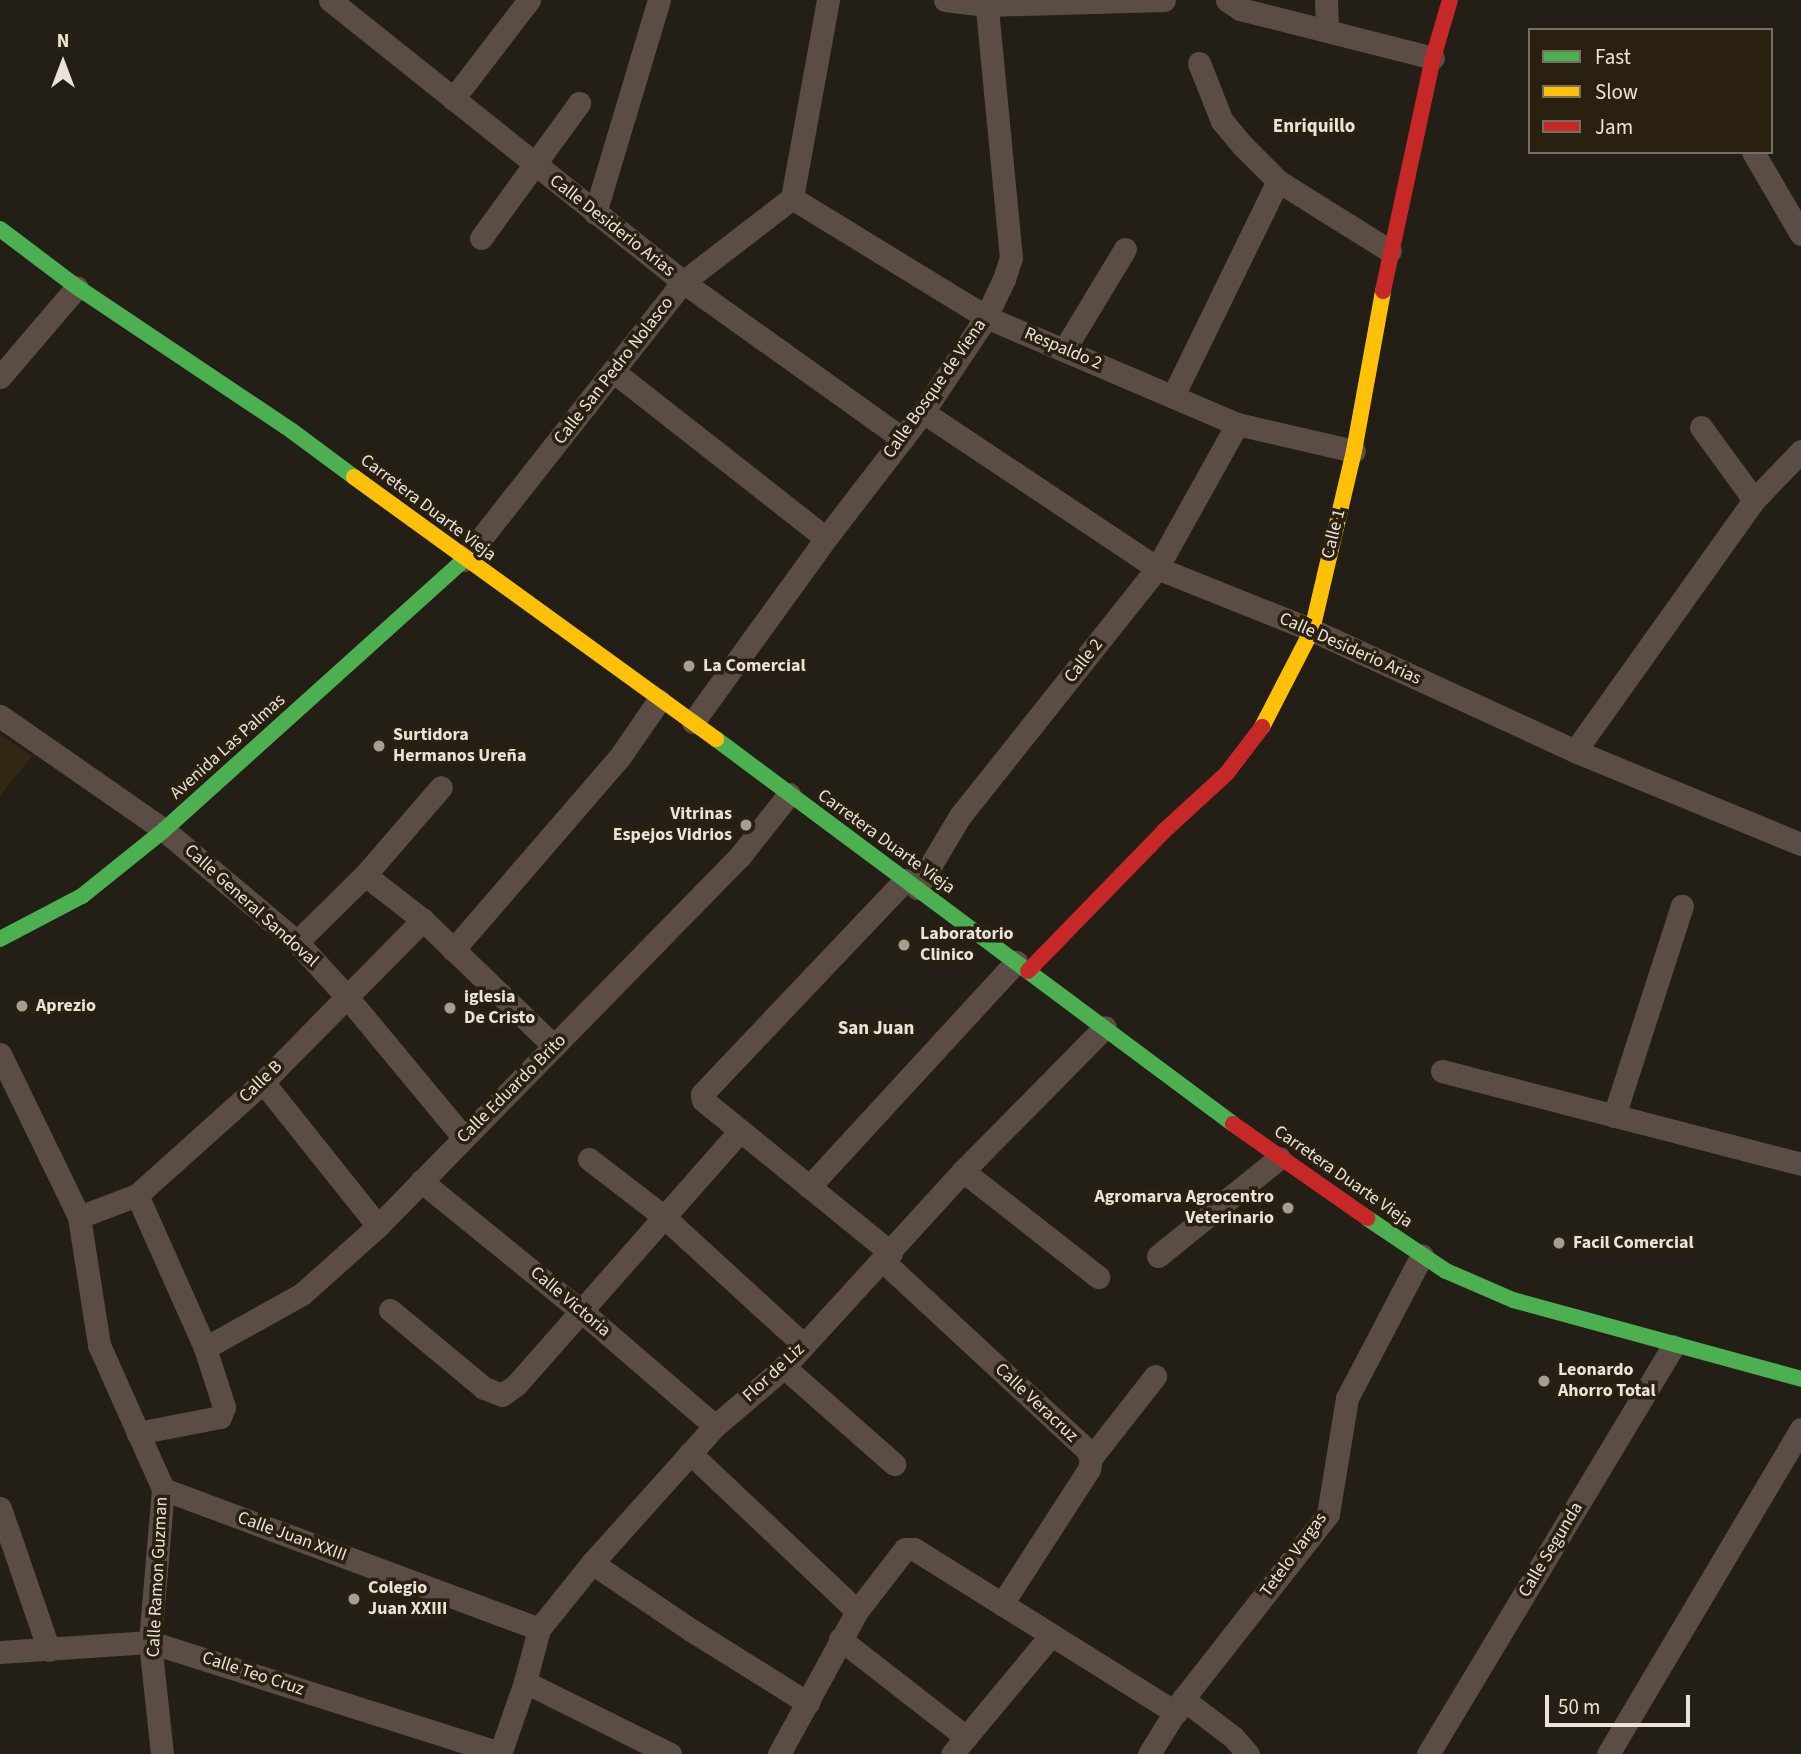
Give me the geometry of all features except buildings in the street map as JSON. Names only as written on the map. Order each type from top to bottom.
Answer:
[{"type":"main road","name":"Calle 1","points":[[1022,966],[1227,773],[1269,717],[1312,630],[1354,451],[1391,251],[1433,58],[1450,0]]},
{"type":"main road","name":"Carretera Duarte Vieja","points":[[0,229],[77,287],[292,431],[464,559],[693,722],[1279,1158],[1446,1272],[1513,1300],[1673,1346],[1801,1378]]},
{"type":"main road","name":"Avenida Las Palmas","points":[[0,939],[82,897],[164,830],[464,559]]},
{"type":"street","points":[[453,99],[529,0]]},
{"type":"street","points":[[595,213],[659,0]]},
{"type":"street","points":[[792,198],[828,0]]},
{"type":"street","points":[[945,0],[986,3],[1164,0]]},
{"type":"street","points":[[1227,0],[1240,9],[1433,58]]},
{"type":"street","points":[[1325,0],[1327,31]]},
{"type":"street","name":"Calle Desiderio Arias","points":[[340,3],[453,99],[683,282],[903,439]]},
{"type":"street","name":"Calle Bosque de Viena","points":[[693,722],[826,538],[923,412],[986,317],[1011,258],[986,3]]},
{"type":"street","points":[[1199,63],[1222,121],[1278,181],[1391,251]]},
{"type":"street","points":[[481,238],[579,103]]},
{"type":"street","points":[[1754,154],[1801,234]]},
{"type":"street","points":[[1173,396],[1278,181]]},
{"type":"street","name":"Calle San Pedro Nolasco","points":[[464,559],[683,282],[792,198]]},
{"type":"street","name":"Respaldo 2","points":[[792,198],[986,317],[1237,424],[1354,451]]},
{"type":"street","points":[[1064,350],[1125,248]]},
{"type":"street","points":[[0,377],[77,287]]},
{"type":"street","points":[[614,372],[826,538]]},
{"type":"street","name":"Calle Desiderio Arias","points":[[923,412],[1157,569],[1312,630],[1575,751],[1801,844]]},
{"type":"street","name":"Calle 2","points":[[702,1094],[713,1079],[911,884],[960,816],[1157,569],[1237,424]]},
{"type":"street","points":[[1701,427],[1754,500]]},
{"type":"street","points":[[1575,751],[1754,500],[1801,452]]},
{"type":"street","points":[[453,950],[619,758],[659,700]]},
{"type":"street","name":"Calle General Sandoval","points":[[0,716],[164,830],[297,942],[348,997],[464,1138]]},
{"type":"street","points":[[297,942],[365,875],[441,787]]},
{"type":"street","name":"Calle Eduardo Brito","points":[[205,1348],[302,1294],[378,1226],[740,856],[789,794]]},
{"type":"street","points":[[365,875],[423,920],[554,1046]]},
{"type":"street","points":[[1614,1115],[1682,906]]},
{"type":"street","name":"Calle B","points":[[79,1217],[137,1195],[262,1082],[423,920]]},
{"type":"street","name":"Calle 1","points":[[809,1187],[1022,966]]},
{"type":"street","name":"Flor de Liz","points":[[500,1753],[525,1682],[539,1629],[592,1563],[715,1426],[784,1367],[963,1171],[1105,1027]]},
{"type":"street","name":"Calle Ramon Guzman","points":[[0,1055],[79,1217],[99,1345],[163,1489],[150,1642],[162,1754]]},
{"type":"street","points":[[1442,1071],[1801,1164]]},
{"type":"street","points":[[262,1082],[378,1226]]},
{"type":"street","name":"Calle Veracruz","points":[[702,1094],[703,1100],[809,1187],[887,1257],[1086,1449],[1091,1458],[1090,1469],[1002,1604]]},
{"type":"street","points":[[390,1310],[484,1388],[502,1395],[516,1385],[740,1131]]},
{"type":"street","points":[[1158,1256],[1279,1158]]},
{"type":"street","points":[[589,1159],[663,1216],[804,1345]]},
{"type":"street","points":[[963,1171],[1098,1277]]},
{"type":"street","name":"Calle Victoria","points":[[421,1181],[580,1310],[715,1426]]},
{"type":"street","points":[[137,1195],[205,1348],[224,1407],[220,1417],[138,1433]]},
{"type":"street","name":"Tetelo Vargas","points":[[1149,1754],[1180,1706],[1328,1514],[1347,1398],[1422,1255]]},
{"type":"street","name":"Calle Segunda","points":[[1428,1754],[1673,1346]]},
{"type":"street","points":[[784,1367],[894,1464]]},
{"type":"street","points":[[1091,1458],[1155,1376]]},
{"type":"street","points":[[1608,1754],[1801,1429]]},
{"type":"street","points":[[690,1453],[857,1611]]},
{"type":"street","name":"Calle Juan XXIII","points":[[163,1489],[539,1629]]},
{"type":"street","points":[[0,1508],[49,1650]]},
{"type":"street","points":[[779,1754],[857,1611],[905,1549],[914,1549],[1051,1635],[1233,1737],[1248,1754]]},
{"type":"street","points":[[592,1563],[691,1630],[808,1703]]},
{"type":"street","points":[[840,1639],[959,1745],[1051,1635]]},
{"type":"street","name":"Calle Teo Cruz","points":[[0,1652],[150,1642],[500,1753]]},
{"type":"street","points":[[525,1682],[670,1754]]},
{"type":"shaded area","points":[[0,735],[32,756],[0,796]]},
{"type":"traffic: fast","points":[[0,229],[77,287],[292,431],[354,477]]},
{"type":"traffic: fast","points":[[0,939],[82,896],[164,830],[464,560]]},
{"type":"traffic: fast","points":[[716,739],[1233,1124]]},
{"type":"traffic: fast","points":[[1367,1218],[1446,1271],[1513,1300],[1801,1379]]},
{"type":"traffic: slow","points":[[1262,727],[1312,630],[1354,451],[1383,291]]},
{"type":"traffic: slow","points":[[354,477],[716,739]]},
{"type":"traffic: jam","points":[[1383,291],[1433,58],[1450,0]]},
{"type":"traffic: jam","points":[[1028,971],[1164,831],[1227,773],[1262,727]]},
{"type":"traffic: jam","points":[[1233,1124],[1367,1218]]},
{"type":"place","name":"La Comercial","points":[[689,666]]},
{"type":"place","name":"Surtidora Hermanos Ureña","points":[[379,746]]},
{"type":"place","name":"Vitrinas Espejos Vidrios","points":[[746,825]]},
{"type":"place","name":"Laboratorio Clinico","points":[[904,945]]},
{"type":"place","name":"Aprezio","points":[[22,1006]]},
{"type":"place","name":"iglesia De Cristo","points":[[450,1008]]},
{"type":"place","name":"Agromarva Agrocentro Veterinario","points":[[1288,1208]]},
{"type":"place","name":"Facil Comercial","points":[[1559,1243]]},
{"type":"place","name":"Leonardo Ahorro Total","points":[[1544,1381]]},
{"type":"place","name":"Colegio Juan XXIII","points":[[354,1599]]},
{"type":"district","name":"Enriquillo","points":[[1314,127]]},
{"type":"district","name":"San Juan","points":[[876,1029]]}]
